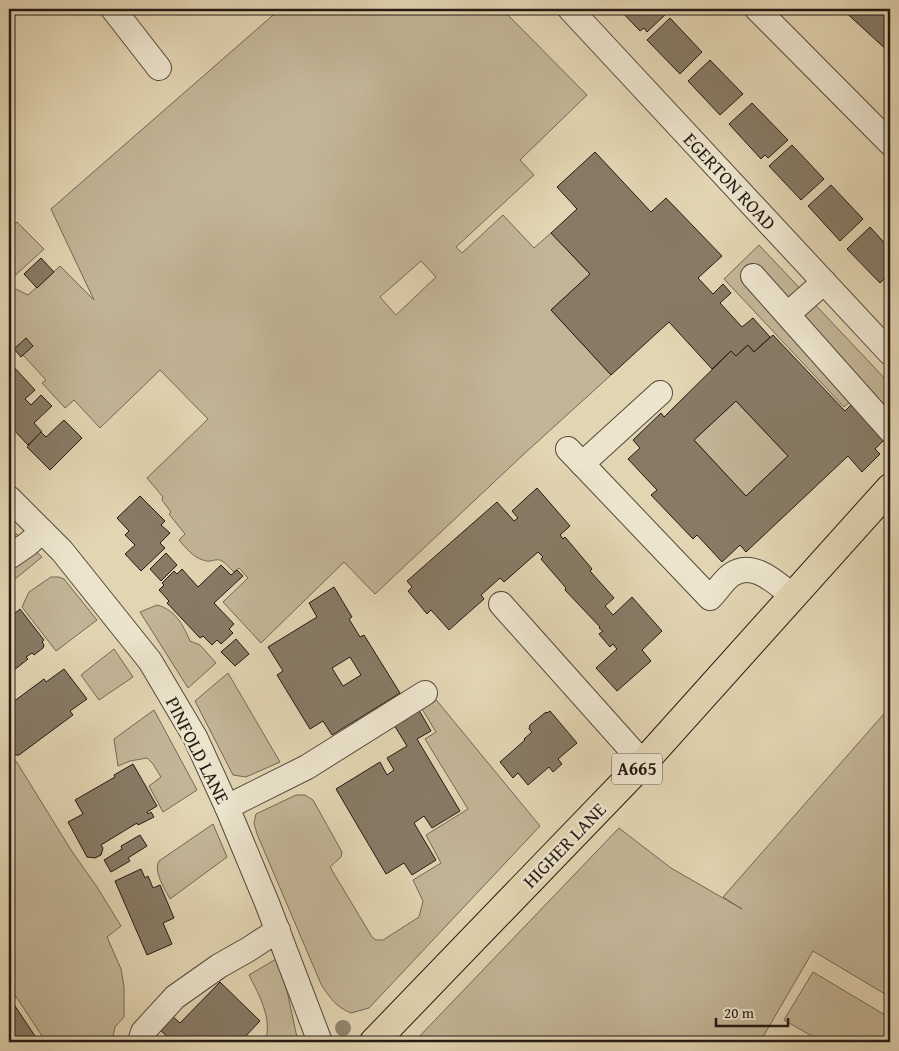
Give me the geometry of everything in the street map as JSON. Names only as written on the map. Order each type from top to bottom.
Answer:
[{"type":"main road","name":"HIGHER LANE","points":[[374,1042],[643,763],[890,488]]},
{"type":"street","points":[[113,9],[159,68]]},
{"type":"street","points":[[757,9],[890,143]]},
{"type":"street","name":"EGERTON ROAD","points":[[579,12],[890,353]]},
{"type":"street","points":[[753,276],[890,430]]},
{"type":"street","points":[[788,314],[824,282]]},
{"type":"street","points":[[660,393],[575,457],[710,598],[732,574],[749,569],[767,575],[793,596]]},
{"type":"street","name":"PINFOLD LANE","points":[[9,498],[62,551],[150,661],[195,737],[227,807],[278,930],[320,1042]]},
{"type":"street","points":[[9,558],[42,531]]},
{"type":"street","points":[[502,604],[643,763]]},
{"type":"street","points":[[227,807],[307,767],[425,693]]},
{"type":"street","points":[[140,1042],[143,1032],[175,997],[219,966],[278,930]]},
{"type":"shaded area","points":[[280,9],[502,9],[587,95],[520,160],[534,175],[456,247],[462,253],[503,215],[534,248],[551,233],[590,274],[551,310],[611,375],[375,594],[344,562],[261,643],[223,602],[248,578],[239,568],[234,572],[220,560],[205,561],[190,552],[179,540],[185,534],[169,514],[171,512],[162,500],[163,497],[147,478],[208,419],[160,370],[100,428],[74,400],[65,408],[42,383],[46,380],[23,355],[26,338],[12,352],[9,349],[9,294],[16,289],[28,295],[60,266],[94,300],[51,209]],"holes":[[[421,261],[436,277],[396,315],[380,297]]]},
{"type":"shaded area","points":[[17,222],[44,249],[9,281],[9,226],[11,228]]},
{"type":"shaded area","points":[[759,245],[890,384],[890,438],[851,401],[844,407],[724,279]]},
{"type":"shaded area","points":[[736,401],[788,456],[746,496],[694,440]]},
{"type":"shaded area","points":[[9,527],[42,557],[9,584]]},
{"type":"shaded area","points":[[51,577],[64,579],[97,620],[56,651],[22,607],[29,592]]},
{"type":"shaded area","points":[[157,605],[164,607],[174,614],[190,641],[200,645],[216,663],[188,688],[140,612]]},
{"type":"shaded area","points":[[114,649],[133,677],[99,700],[81,675]]},
{"type":"shaded area","points":[[228,673],[280,762],[246,777],[233,775],[195,701]]},
{"type":"shaded area","points":[[433,696],[540,826],[369,1008],[351,1013],[333,1001],[321,984],[257,834],[254,823],[256,814],[296,795],[305,795],[313,800],[342,852],[341,857],[330,867],[372,937],[376,940],[383,940],[419,917],[423,901],[413,880],[441,863],[426,835],[468,809],[425,739],[436,732],[419,704]]},
{"type":"shaded area","points":[[890,707],[890,997],[813,951],[760,1042],[414,1042],[619,828],[671,868],[742,909],[723,897]]},
{"type":"shaded area","points":[[154,710],[197,790],[163,812],[149,786],[161,777],[153,764],[147,758],[130,761],[118,766],[114,739]]},
{"type":"shaded area","points":[[9,759],[16,761],[121,926],[107,937],[121,969],[124,987],[124,1017],[115,1027],[112,1042],[46,1042],[9,986]]},
{"type":"shaded area","points":[[213,824],[227,857],[170,899],[157,870],[159,861]]},
{"type":"shaded area","points":[[276,959],[287,991],[298,1042],[265,1042],[267,1025],[264,1007],[249,975]]},
{"type":"shaded area","points":[[813,972],[890,1018],[890,1042],[822,1042],[784,1020]]},
{"type":"building","points":[[619,9],[662,9],[666,14],[647,32],[644,28],[640,31]]},
{"type":"building","points":[[842,9],[890,9],[890,53]]},
{"type":"building","points":[[670,18],[702,52],[680,74],[647,40]]},
{"type":"building","points":[[710,60],[743,94],[720,115],[688,81]]},
{"type":"building","points":[[752,103],[788,140],[768,158],[765,155],[761,159],[729,124]]},
{"type":"building","points":[[792,145],[824,179],[801,200],[769,166]]},
{"type":"building","points":[[595,152],[651,212],[666,198],[722,256],[698,278],[713,294],[723,284],[731,293],[720,303],[742,327],[753,318],[770,337],[754,352],[748,345],[736,356],[731,351],[712,369],[669,322],[611,375],[551,310],[590,274],[551,233],[577,209],[557,187]]},
{"type":"building","points":[[831,185],[863,219],[840,241],[808,206]]},
{"type":"building","points":[[870,227],[890,249],[890,273],[880,283],[847,249]]},
{"type":"building","points":[[41,258],[54,272],[37,288],[24,274]]},
{"type":"building","points":[[773,335],[845,411],[852,404],[885,439],[875,449],[880,454],[862,472],[848,456],[746,552],[740,545],[722,562],[697,535],[693,539],[651,495],[657,490],[628,459],[640,448],[633,440],[661,413],[664,417],[731,351],[736,356],[748,345],[754,352]],"holes":[[[736,401],[788,456],[746,496],[694,440]]]},
{"type":"building","points":[[26,338],[33,346],[21,357],[14,349]]},
{"type":"building","points":[[12,365],[35,390],[25,399],[31,405],[41,395],[52,406],[34,423],[42,432],[28,445],[9,425],[9,368]]},
{"type":"building","points":[[64,420],[82,438],[50,470],[27,447],[41,432],[46,437]]},
{"type":"building","points":[[537,488],[570,526],[560,535],[563,539],[565,537],[592,569],[590,571],[614,598],[605,606],[613,615],[632,597],[662,631],[642,650],[651,661],[617,691],[596,668],[617,649],[613,644],[610,647],[599,634],[603,631],[565,590],[566,588],[541,559],[543,557],[538,552],[504,582],[500,578],[481,595],[484,599],[449,630],[431,610],[427,614],[408,591],[412,587],[407,581],[497,502],[514,521],[518,518],[512,511]]},
{"type":"building","points":[[140,496],[165,521],[161,525],[170,533],[160,543],[165,548],[141,571],[125,554],[135,545],[125,535],[129,531],[117,518]]},
{"type":"building","points":[[166,553],[177,565],[161,581],[150,569]]},
{"type":"building","points":[[221,565],[231,575],[237,570],[243,576],[214,603],[234,624],[229,629],[233,633],[221,644],[217,640],[212,645],[203,636],[200,638],[167,603],[169,601],[159,590],[164,585],[162,583],[174,571],[177,574],[182,569],[198,587]]},
{"type":"building","points":[[334,587],[352,617],[349,619],[360,637],[364,635],[400,693],[332,735],[323,721],[310,729],[277,675],[283,671],[268,647],[317,617],[309,603]],"holes":[[[350,657],[361,675],[343,686],[332,668]]]},
{"type":"building","points":[[20,609],[44,640],[42,642],[44,645],[34,655],[32,653],[26,657],[28,659],[9,674],[9,618]]},
{"type":"building","points":[[236,639],[249,654],[235,666],[221,652]]},
{"type":"building","points":[[64,669],[87,699],[70,711],[73,715],[19,755],[10,755],[9,705],[44,679],[46,682]]},
{"type":"building","points":[[416,705],[431,731],[417,739],[460,811],[432,828],[424,816],[414,823],[436,860],[412,875],[404,863],[386,874],[336,789],[380,762],[387,775],[394,770],[387,758],[407,746],[391,720]]},
{"type":"building","points":[[550,711],[577,743],[558,759],[562,764],[553,772],[549,767],[528,785],[518,773],[513,778],[500,762],[532,732],[529,729],[530,725]]},
{"type":"building","points":[[133,764],[157,806],[147,812],[148,814],[151,812],[154,817],[138,825],[137,823],[101,845],[103,848],[101,855],[95,858],[87,857],[68,822],[83,814],[75,800],[115,777],[114,775]]},
{"type":"building","points":[[140,835],[147,846],[128,858],[130,861],[111,872],[104,860],[122,849],[121,846]]},
{"type":"building","points":[[141,869],[145,878],[148,876],[153,888],[160,885],[174,918],[163,923],[172,944],[147,955],[115,881]]},
{"type":"building","points":[[220,982],[260,1021],[240,1042],[173,1042],[158,1028],[171,1015],[180,1023]]},
{"type":"building","points":[[9,997],[39,1042],[9,1042]]}]
